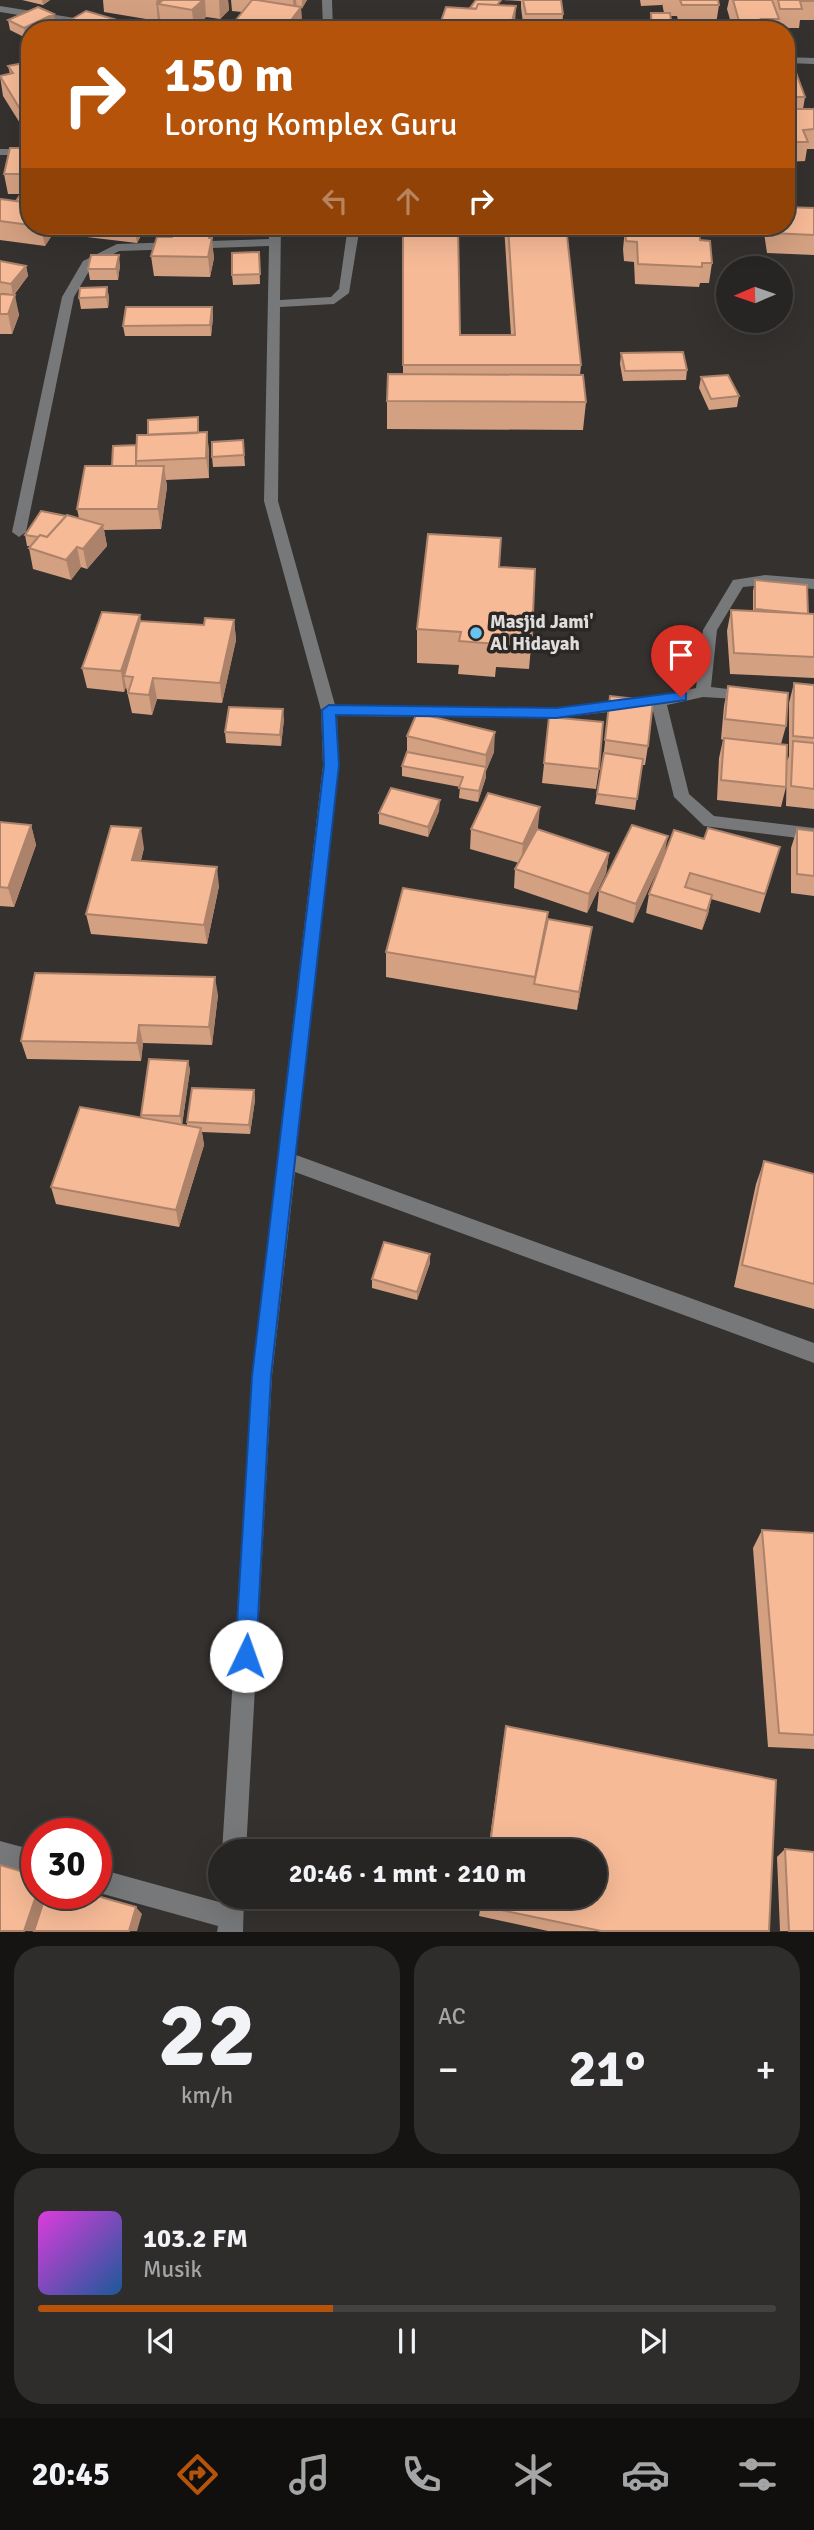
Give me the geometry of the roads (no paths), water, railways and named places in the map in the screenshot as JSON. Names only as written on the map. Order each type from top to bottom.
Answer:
[{"type":"street","points":[[327,0],[328,21]]},
{"type":"street","points":[[0,9],[75,21]]},
{"type":"street","points":[[795,60],[814,61]]},
{"type":"street","points":[[0,152],[21,152]]},
{"type":"street","points":[[19,531],[68,297],[87,264],[117,248],[264,235]]},
{"type":"street","points":[[235,1839],[261,1376],[331,765],[329,710],[271,501],[275,235]]},
{"type":"street","points":[[274,304],[334,300],[345,290],[353,235]]},
{"type":"street","points":[[703,692],[710,630],[738,583],[765,580],[814,584]]},
{"type":"street","points":[[329,710],[556,713],[658,701],[703,692],[759,697]]},
{"type":"street","points":[[658,701],[682,797],[710,822],[814,834]]},
{"type":"street","points":[[286,1160],[814,1353]]},
{"type":"street","points":[[0,1853],[21,1859]]},
{"type":"street","points":[[112,1884],[231,1915]]},
{"type":"place","name":"Masjid Jami' Al Hidayah","points":[[476,633]]}]
